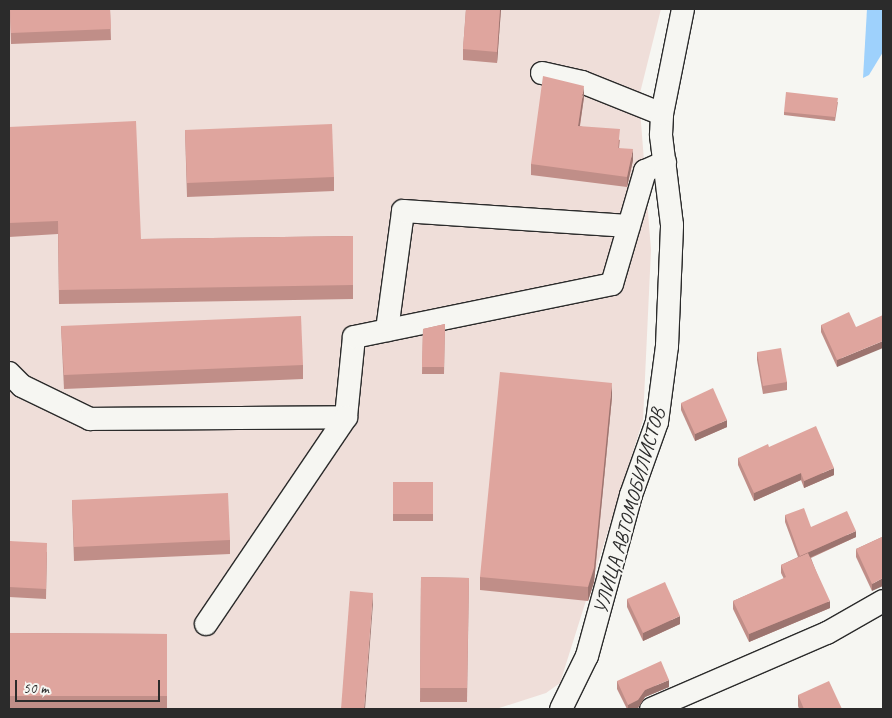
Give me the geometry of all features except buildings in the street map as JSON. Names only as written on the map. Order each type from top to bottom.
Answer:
[{"type":"street","name":"УЛИЦА АВТОМОБИЛИСТОВ","points":[[561,709],[587,656],[631,495],[657,422],[667,346],[672,234],[670,191],[665,162],[662,114],[683,9]]},
{"type":"street","points":[[542,73],[582,82],[662,114]]},
{"type":"street","points":[[206,624],[346,417],[354,337],[612,284],[645,171],[665,162]]},
{"type":"street","points":[[387,330],[403,211],[629,226]]},
{"type":"street","points":[[9,373],[22,386],[90,419],[346,417]]},
{"type":"street","points":[[651,709],[827,633],[883,601]]},
{"type":"shaded area","points":[[9,9],[661,9],[639,97],[651,250],[643,420],[560,683],[546,693],[496,709],[9,709]]},
{"type":"water","points":[[867,9],[883,9],[883,52],[869,75],[863,78]]}]
